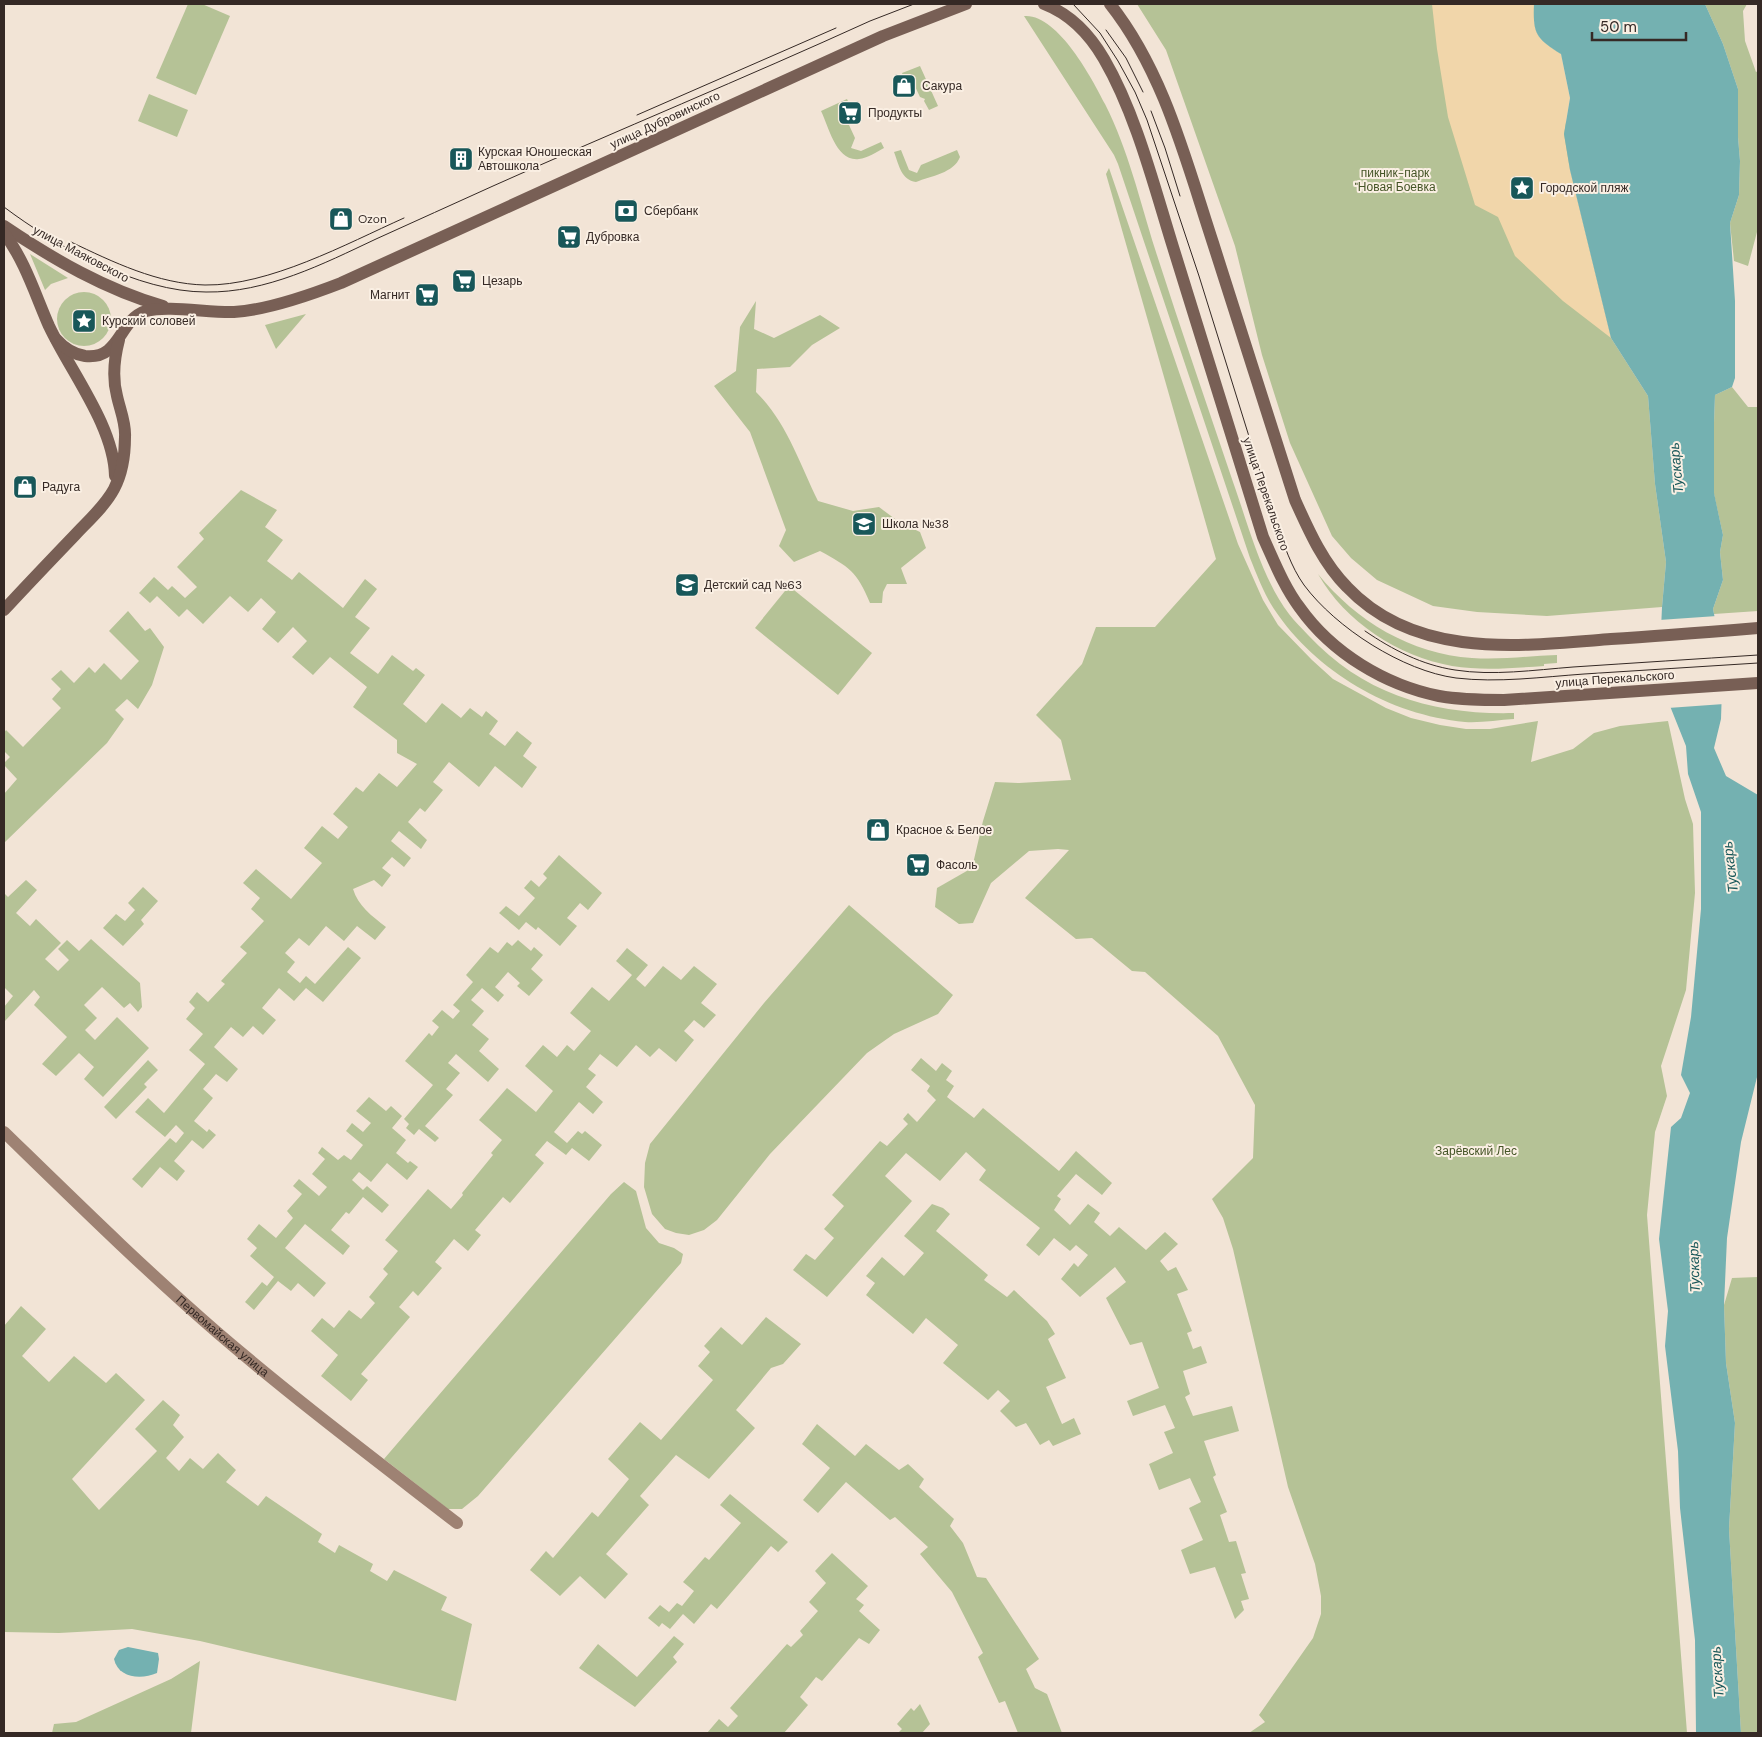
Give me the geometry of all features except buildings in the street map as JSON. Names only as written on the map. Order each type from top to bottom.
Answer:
[{"type":"main road","name":"улица Дубровинского","points":[[176,310],[213,312],[250,310],[308,295],[342,283],[883,36],[967,4]]},
{"type":"main road","name":"улица Перекальского","points":[[1044,4],[1062,12],[1087,35],[1104,58],[1115,79],[1141,144],[1263,537],[1283,580],[1300,608],[1318,630],[1337,647],[1366,668],[1415,690],[1468,700],[1504,700],[1758,683]]},
{"type":"main road","points":[[1067,4],[1088,26],[1098,42],[1104,58]]},
{"type":"main road","points":[[1100,4],[1147,60]]},
{"type":"main road","name":"улица Перекальского","points":[[1110,4],[1147,60],[1178,137],[1295,500],[1312,536],[1347,588],[1374,610],[1400,625],[1422,634],[1479,645],[1549,644],[1758,628]]},
{"type":"main road","name":"улица Маяковского","points":[[4,226],[90,277],[143,300],[176,310]]},
{"type":"main road","points":[[4,233],[13,245],[28,273],[56,339],[89,400],[110,445],[115,475],[112,493]]},
{"type":"main road","points":[[56,339],[68,350],[76,354],[93,356],[111,349],[131,321],[145,311],[176,310]]},
{"type":"main road","points":[[4,610],[112,493],[120,472],[125,445],[125,423],[114,377],[115,360],[120,337]]},
{"type":"street","name":"Первомайская улица","points":[[4,1132],[136,1260],[218,1333],[319,1417],[457,1523]]},
{"type":"green space","points":[[188,4],[202,4],[230,16],[196,95],[156,78]]},
{"type":"green space","name":"пикник-парк \"Новая Боевка","points":[[1137,4],[1534,4],[1534,22],[1537,34],[1546,44],[1561,54],[1570,170],[1611,338],[1648,396],[1655,484],[1666,562],[1662,607],[1547,616],[1477,612],[1433,606],[1377,580],[1351,558],[1332,536],[1290,443],[1262,355],[1235,246],[1166,50]]},
{"type":"green space","points":[[1705,4],[1747,4],[1743,11],[1745,41],[1756,72],[1758,71],[1758,305],[1757,232],[1748,266],[1734,261],[1730,223],[1739,195],[1738,89],[1723,44]]},
{"type":"green space","points":[[1024,16],[1036,18],[1049,25],[1061,36],[1082,64],[1113,121],[1127,157],[1164,278],[1250,533],[1263,568],[1279,600],[1308,635],[1330,656],[1353,673],[1377,687],[1428,705],[1484,713],[1514,713],[1514,719],[1465,722],[1437,718],[1383,700],[1333,671],[1291,632],[1274,609],[1250,558],[1118,164]]},
{"type":"green space","points":[[920,66],[938,106],[929,110],[924,101],[925,99],[920,97],[911,78],[905,80],[902,73]]},
{"type":"green space","points":[[149,94],[188,110],[177,137],[138,121]]},
{"type":"green space","points":[[847,99],[851,108],[843,112],[855,138],[851,148],[861,151],[881,142],[884,148],[859,159],[844,155],[839,149],[830,134],[821,111]]},
{"type":"green space","points":[[901,150],[909,170],[917,173],[921,165],[957,150],[960,157],[953,167],[935,176],[916,182],[911,181],[901,171],[894,152]]},
{"type":"green space","name":"Зарёвский Лес","points":[[1109,168],[1238,544],[1263,600],[1278,625],[1312,660],[1333,679],[1386,708],[1411,718],[1466,729],[1490,729],[1538,721],[1531,762],[1573,749],[1594,733],[1620,726],[1668,721],[1685,799],[1693,824],[1695,893],[1686,990],[1661,1066],[1667,1096],[1655,1132],[1647,1215],[1687,1733],[1249,1733],[1265,1722],[1259,1715],[1313,1638],[1321,1614],[1321,1596],[1315,1564],[1288,1487],[1233,1249],[1223,1218],[1212,1199],[1253,1158],[1255,1105],[1218,1036],[1145,972],[1132,971],[1092,938],[1076,939],[1025,898],[1069,850],[1029,851],[991,883],[973,923],[959,924],[935,907],[937,888],[972,868],[983,821],[995,782],[1019,783],[1071,780],[1061,740],[1036,715],[1082,664],[1096,627],[1155,627],[1216,559],[1106,174]]},
{"type":"green space","points":[[30,254],[68,278],[51,284],[45,290]]},
{"type":"green space","points":[[84,292],[94,294],[103,300],[109,309],[111,319],[109,329],[103,338],[94,344],[84,346],[74,344],[65,338],[59,329],[57,319],[59,309],[65,300],[74,294]]},
{"type":"green space","points":[[756,301],[754,329],[774,338],[820,315],[840,328],[812,345],[790,367],[757,369],[756,392],[767,403],[784,429],[818,501],[853,511],[879,507],[899,522],[920,532],[926,548],[901,568],[907,584],[887,584],[883,592],[882,603],[870,603],[861,584],[851,571],[820,551],[794,562],[779,546],[786,530],[750,432],[714,386],[736,371],[740,327]]},
{"type":"green space","points":[[306,314],[276,349],[265,325]]},
{"type":"green space","points":[[1732,387],[1748,407],[1758,407],[1758,611],[1714,614],[1713,609],[1723,580],[1720,552],[1723,535],[1714,494],[1715,395]]},
{"type":"green space","points":[[241,490],[277,510],[265,527],[283,540],[267,561],[292,580],[299,572],[343,608],[365,579],[377,589],[355,617],[370,628],[350,653],[378,674],[392,655],[413,671],[416,668],[425,675],[403,704],[426,723],[442,703],[461,718],[470,708],[482,717],[486,711],[498,721],[489,734],[505,746],[517,731],[532,743],[523,756],[537,767],[522,788],[495,766],[479,787],[449,762],[433,782],[443,790],[425,812],[420,808],[408,822],[427,840],[421,849],[399,831],[391,841],[411,858],[404,867],[392,857],[382,868],[391,875],[382,887],[374,880],[353,889],[362,906],[386,927],[375,940],[357,926],[344,941],[326,926],[309,946],[299,938],[285,953],[295,962],[287,972],[300,983],[306,976],[315,984],[348,947],[361,958],[323,1002],[306,988],[294,1001],[279,988],[262,1008],[276,1020],[263,1035],[253,1026],[243,1037],[231,1027],[214,1047],[238,1069],[227,1082],[216,1074],[203,1089],[213,1098],[194,1121],[207,1132],[209,1129],[216,1135],[203,1149],[192,1140],[174,1161],[185,1171],[177,1181],[160,1167],[142,1188],[132,1179],[170,1138],[176,1143],[184,1133],[176,1125],[165,1137],[135,1112],[148,1098],[164,1113],[205,1064],[189,1050],[203,1034],[186,1019],[195,1008],[189,1002],[197,992],[208,1002],[225,984],[221,981],[247,953],[240,947],[264,921],[251,909],[260,898],[243,883],[256,869],[291,899],[322,863],[304,848],[322,826],[338,839],[348,827],[333,814],[356,787],[363,792],[379,773],[397,787],[417,764],[397,753],[397,740],[353,707],[367,687],[330,657],[313,675],[292,657],[307,641],[293,627],[278,643],[262,629],[276,612],[261,598],[248,612],[230,596],[203,624],[187,609],[179,617],[157,596],[150,603],[139,593],[154,577],[168,590],[172,586],[185,598],[197,587],[177,567],[204,539],[199,533]]},
{"type":"green space","points":[[1318,574],[1333,591],[1367,620],[1406,642],[1428,650],[1472,658],[1557,655],[1557,663],[1521,668],[1475,668],[1452,666],[1412,654],[1393,645],[1358,622],[1329,591]]},
{"type":"green space","points":[[789,586],[872,653],[838,695],[755,628]]},
{"type":"green space","points":[[128,611],[145,631],[150,628],[164,647],[152,685],[138,709],[127,699],[115,710],[124,719],[107,743],[4,843],[4,794],[17,779],[4,765],[10,757],[4,751],[4,733],[6,730],[23,747],[61,708],[52,699],[61,689],[51,679],[61,670],[74,683],[89,667],[95,673],[104,663],[121,680],[139,661],[109,631]]},
{"type":"green space","points":[[559,855],[602,893],[588,910],[580,903],[567,918],[577,926],[560,946],[538,927],[536,930],[526,922],[519,930],[499,913],[506,906],[519,916],[535,898],[524,888],[531,880],[539,887],[547,878],[543,874]]},
{"type":"green space","points":[[26,880],[37,890],[16,913],[30,926],[36,919],[61,943],[45,959],[58,971],[69,960],[58,949],[67,940],[79,951],[91,939],[140,983],[142,1007],[138,1012],[130,1003],[124,1008],[102,987],[84,1005],[97,1018],[85,1030],[95,1040],[117,1017],[149,1048],[103,1097],[84,1079],[94,1067],[79,1053],[56,1076],[42,1064],[67,1037],[34,1005],[40,997],[34,990],[4,1022],[4,1007],[13,996],[4,987],[4,893],[8,897]]},
{"type":"green space","points":[[143,887],[158,901],[141,920],[144,924],[123,946],[103,928],[116,914],[125,921],[135,910],[128,903]]},
{"type":"green space","points":[[849,905],[953,995],[938,1014],[894,1034],[867,1053],[770,1154],[717,1220],[704,1230],[689,1235],[665,1229],[652,1214],[644,1187],[645,1163],[650,1144],[764,1003]]},
{"type":"green space","points":[[518,940],[531,951],[534,947],[543,955],[531,969],[543,980],[529,996],[517,986],[520,983],[508,972],[495,987],[504,995],[498,1002],[482,988],[471,1000],[484,1011],[472,1025],[489,1039],[479,1051],[499,1069],[488,1082],[456,1054],[448,1063],[460,1073],[446,1089],[453,1095],[425,1126],[439,1138],[435,1142],[419,1129],[414,1135],[406,1128],[409,1124],[404,1119],[433,1085],[405,1061],[429,1033],[432,1036],[439,1027],[432,1021],[442,1010],[453,1019],[460,1011],[453,1005],[473,982],[466,975],[490,947],[498,953],[507,942],[512,946]]},
{"type":"green space","points":[[627,948],[648,965],[636,979],[645,987],[663,966],[681,980],[694,966],[717,984],[701,1003],[716,1015],[704,1028],[694,1020],[684,1031],[694,1040],[676,1062],[659,1048],[650,1057],[636,1045],[617,1067],[600,1054],[588,1069],[596,1075],[586,1087],[603,1102],[593,1114],[579,1102],[554,1132],[567,1143],[578,1131],[582,1134],[585,1131],[602,1145],[589,1161],[572,1148],[566,1155],[547,1141],[535,1155],[544,1163],[510,1203],[503,1197],[475,1230],[481,1235],[468,1251],[454,1239],[435,1262],[442,1268],[418,1296],[413,1291],[399,1307],[410,1317],[361,1374],[368,1380],[351,1401],[321,1376],[338,1355],[311,1331],[322,1318],[334,1328],[349,1310],[361,1319],[375,1303],[369,1297],[388,1274],[383,1269],[398,1251],[385,1240],[428,1189],[451,1209],[463,1195],[462,1193],[493,1155],[491,1153],[502,1140],[479,1120],[507,1088],[536,1112],[553,1091],[525,1066],[543,1045],[557,1057],[567,1045],[574,1051],[591,1031],[570,1013],[592,987],[609,1001],[632,975],[616,961]]},
{"type":"green space","points":[[921,1058],[936,1071],[942,1063],[952,1071],[946,1080],[954,1086],[947,1097],[974,1118],[983,1108],[1059,1171],[1076,1151],[1112,1183],[1102,1195],[1076,1174],[1057,1196],[1061,1199],[1054,1210],[1070,1225],[1088,1204],[1100,1213],[1094,1222],[1110,1236],[1119,1227],[1146,1250],[1165,1232],[1178,1244],[1160,1261],[1168,1271],[1176,1267],[1188,1290],[1177,1294],[1192,1331],[1187,1333],[1193,1349],[1201,1346],[1207,1363],[1183,1371],[1190,1394],[1185,1397],[1193,1416],[1232,1406],[1239,1431],[1204,1441],[1216,1475],[1213,1477],[1227,1512],[1220,1515],[1229,1542],[1236,1541],[1246,1573],[1241,1574],[1249,1599],[1241,1601],[1244,1610],[1235,1619],[1215,1567],[1190,1574],[1181,1550],[1203,1540],[1189,1508],[1201,1502],[1190,1478],[1159,1490],[1149,1464],[1173,1453],[1164,1432],[1175,1428],[1165,1405],[1133,1416],[1127,1401],[1159,1388],[1142,1342],[1130,1345],[1106,1298],[1126,1282],[1115,1267],[1080,1297],[1061,1279],[1074,1263],[1078,1267],[1088,1255],[1076,1245],[1070,1251],[1054,1238],[1039,1256],[1026,1245],[1040,1228],[979,1180],[986,1170],[966,1152],[940,1181],[906,1153],[885,1176],[912,1201],[827,1297],[793,1270],[806,1254],[815,1260],[834,1238],[824,1229],[844,1206],[832,1195],[880,1141],[887,1146],[908,1124],[903,1119],[908,1113],[917,1122],[936,1100],[927,1091],[930,1086],[911,1070]]},
{"type":"green space","points":[[148,1060],[158,1070],[144,1084],[147,1087],[116,1119],[104,1107]]},
{"type":"green space","points":[[369,1097],[386,1111],[391,1106],[402,1116],[392,1128],[406,1140],[396,1153],[408,1163],[410,1161],[418,1167],[407,1180],[387,1163],[371,1182],[359,1172],[352,1180],[363,1190],[367,1186],[389,1205],[382,1213],[363,1197],[349,1214],[346,1212],[331,1230],[350,1246],[343,1255],[305,1224],[285,1248],[326,1283],[314,1297],[298,1283],[291,1291],[278,1281],[254,1310],[245,1302],[262,1282],[267,1286],[274,1277],[250,1256],[257,1248],[247,1239],[259,1224],[276,1238],[293,1218],[287,1211],[302,1194],[293,1186],[299,1179],[319,1196],[327,1187],[312,1174],[325,1159],[318,1153],[322,1147],[338,1160],[344,1155],[351,1160],[363,1145],[346,1131],[352,1123],[363,1132],[371,1123],[356,1111]]},
{"type":"green space","points":[[624,1182],[636,1191],[646,1228],[659,1243],[674,1248],[683,1254],[681,1263],[478,1496],[462,1509],[448,1509],[384,1459],[611,1194]]},
{"type":"green space","points":[[932,1204],[943,1208],[950,1214],[936,1231],[988,1275],[984,1280],[1007,1297],[1014,1290],[1047,1321],[1055,1334],[1048,1339],[1066,1378],[1046,1387],[1062,1424],[1074,1418],[1081,1434],[1053,1446],[1049,1440],[1040,1445],[1026,1423],[1016,1427],[1000,1411],[1010,1401],[998,1390],[988,1400],[943,1363],[958,1345],[926,1318],[913,1334],[866,1295],[875,1283],[866,1276],[882,1257],[904,1276],[924,1253],[904,1236]]},
{"type":"green space","points":[[1758,1277],[1758,1733],[1741,1733],[1729,1529],[1735,1423],[1726,1363],[1724,1305],[1732,1278]]},
{"type":"green space","points":[[21,1306],[46,1329],[22,1356],[49,1382],[74,1356],[106,1383],[116,1373],[145,1400],[72,1479],[99,1510],[157,1451],[135,1429],[163,1400],[180,1415],[173,1425],[184,1437],[166,1458],[179,1471],[190,1458],[203,1469],[218,1453],[236,1470],[226,1482],[258,1506],[266,1496],[322,1534],[318,1542],[335,1553],[339,1545],[373,1564],[370,1571],[387,1581],[394,1570],[447,1597],[441,1610],[472,1624],[456,1701],[200,1641],[132,1629],[59,1633],[4,1632],[4,1326]]},
{"type":"green space","points":[[766,1317],[801,1344],[783,1364],[771,1368],[736,1410],[755,1428],[709,1479],[676,1455],[640,1496],[649,1505],[606,1554],[628,1574],[605,1599],[580,1576],[560,1596],[530,1570],[546,1551],[553,1558],[592,1512],[598,1517],[629,1479],[608,1459],[640,1422],[661,1440],[713,1380],[698,1366],[710,1352],[704,1346],[721,1327],[742,1345]]},
{"type":"green space","points":[[817,1424],[855,1456],[866,1444],[899,1470],[908,1464],[924,1479],[919,1487],[954,1519],[950,1526],[963,1543],[977,1577],[986,1578],[1039,1659],[1026,1669],[1035,1688],[1047,1694],[1062,1733],[1018,1733],[1005,1701],[999,1703],[978,1657],[983,1653],[952,1592],[920,1554],[928,1547],[895,1517],[890,1520],[846,1482],[818,1513],[803,1500],[830,1468],[802,1444]]},
{"type":"green space","points":[[730,1494],[788,1542],[778,1552],[771,1546],[717,1609],[711,1604],[694,1624],[683,1614],[670,1629],[662,1623],[659,1627],[648,1618],[660,1605],[669,1612],[677,1603],[682,1606],[694,1591],[683,1582],[705,1557],[709,1560],[741,1523],[720,1505]]},
{"type":"green space","points":[[832,1553],[868,1586],[856,1599],[864,1605],[859,1611],[880,1630],[869,1644],[859,1638],[822,1681],[816,1677],[800,1697],[808,1705],[784,1733],[707,1733],[719,1719],[728,1727],[738,1716],[730,1708],[787,1644],[791,1647],[803,1635],[800,1631],[818,1611],[809,1602],[826,1583],[815,1571]]},
{"type":"green space","points":[[674,1636],[684,1644],[673,1657],[677,1662],[635,1707],[579,1668],[598,1644],[637,1677]]},
{"type":"green space","points":[[200,1661],[191,1733],[52,1733],[54,1724],[76,1722],[171,1679]]},
{"type":"green space","points":[[920,1704],[930,1724],[922,1733],[898,1733],[902,1729],[897,1724],[911,1708],[914,1711]]},
{"type":"sand","name":"Городской пляж","points":[[1432,4],[1534,4],[1534,22],[1537,34],[1546,44],[1561,54],[1570,98],[1564,134],[1570,170],[1611,338],[1563,301],[1515,256],[1498,217],[1475,205],[1448,117]]},
{"type":"water","name":"Тускарь","points":[[1534,4],[1705,4],[1723,44],[1738,89],[1739,195],[1730,223],[1735,301],[1735,378],[1732,387],[1715,395],[1714,493],[1723,535],[1720,552],[1723,580],[1713,609],[1723,658],[1721,719],[1714,748],[1726,776],[1758,795],[1758,1073],[1741,1142],[1727,1238],[1724,1305],[1726,1363],[1735,1423],[1729,1529],[1741,1733],[1696,1733],[1695,1640],[1680,1508],[1678,1451],[1665,1346],[1668,1311],[1659,1239],[1671,1127],[1681,1118],[1690,1093],[1681,1075],[1691,1017],[1701,909],[1701,812],[1688,774],[1686,746],[1668,701],[1660,652],[1666,562],[1655,484],[1648,396],[1611,338],[1570,170],[1564,134],[1570,98],[1561,54],[1546,44],[1537,34],[1534,22]]},
{"type":"water","points":[[128,1647],[158,1653],[157,1673],[137,1677],[125,1674],[120,1670],[114,1659],[119,1650]]},
{"type":"pier","points":[[1717,616],[1726,658],[1724,704],[1668,708],[1665,702],[1658,652],[1659,620]]},
{"type":"tram line","points":[[4,207],[48,237],[126,276],[180,290],[206,292],[250,288],[315,267],[540,165],[870,21],[914,4]]},
{"type":"tram line","points":[[1073,4],[1100,33],[1118,61],[1135,92],[1147,120],[1199,276],[1276,523],[1288,555],[1304,585],[1334,617],[1372,645],[1393,657],[1414,667],[1456,678],[1520,679],[1758,663]]},
{"type":"tram line","points":[[637,115],[836,28]]},
{"type":"tram line","points":[[1106,30],[1126,58],[1143,92]]},
{"type":"tram line","points":[[1151,111],[1180,196]]},
{"type":"tram line","points":[[71,242],[136,271],[170,281],[205,285],[255,279],[281,271],[307,262],[404,218]]},
{"type":"tram line","points":[[1365,631],[1397,650],[1419,660],[1443,668],[1469,672],[1514,672],[1758,655]]},
{"type":"place","name":"Сакура","points":[[904,86]]},
{"type":"place","name":"Продукты","points":[[850,113]]},
{"type":"place","name":"Курская Юношеская Автошкола","points":[[461,159]]},
{"type":"place","name":"Городской пляж","points":[[1522,188]]},
{"type":"place","name":"Сбербанк","points":[[626,211]]},
{"type":"place","name":"Ozon","points":[[341,219]]},
{"type":"place","name":"Дубровка","points":[[569,237]]},
{"type":"place","name":"Цезарь","points":[[464,281]]},
{"type":"place","name":"Магнит","points":[[427,295]]},
{"type":"place","name":"Курский соловей","points":[[84,321]]},
{"type":"place","name":"Радуга","points":[[25,487]]},
{"type":"place","name":"Школа №38","points":[[864,524]]},
{"type":"place","name":"Детский сад №63","points":[[687,585]]},
{"type":"place","name":"Красное & Белое","points":[[878,830]]},
{"type":"place","name":"Фасоль","points":[[918,865]]}]
